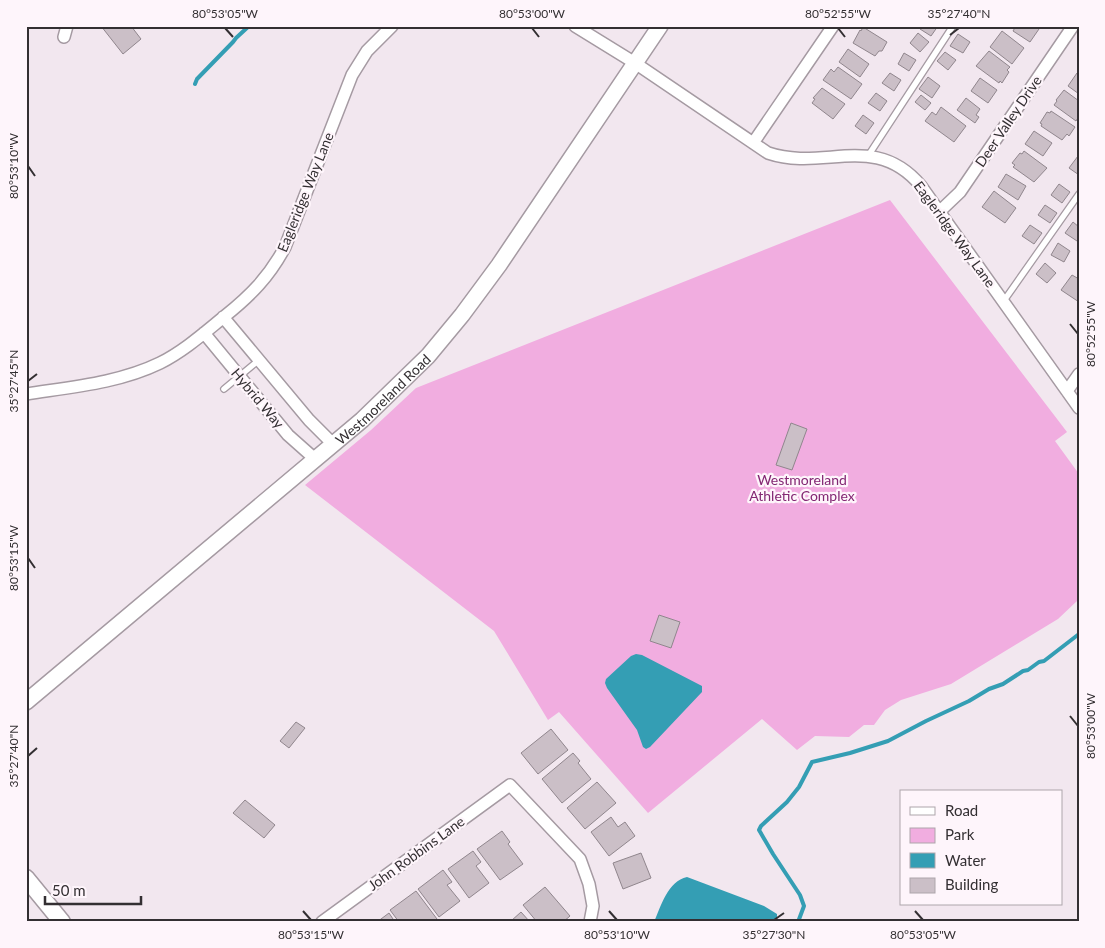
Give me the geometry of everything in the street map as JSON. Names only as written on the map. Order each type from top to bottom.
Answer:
[{"type":"main road","points":[[27,881],[62,922]]},
{"type":"street","name":"Eagleridge Way Lane","points":[[26,394],[130,375],[167,359],[204,333],[252,294],[278,260],[291,234],[352,75],[367,51],[392,26]]},
{"type":"street","name":"Eagleridge Way Lane","points":[[575,26],[635,63],[768,153],[786,158],[868,156],[889,161],[912,176],[1079,408]]},
{"type":"street","name":"Westmoreland Road","points":[[26,702],[137,611],[377,406],[410,375],[462,315],[499,265],[660,26]]},
{"type":"street","points":[[753,143],[833,26]]},
{"type":"street","name":"Deer Valley Drive","points":[[939,212],[960,192],[1073,26]]},
{"type":"street","name":"Hybrid Way","points":[[223,317],[309,420],[333,444]]},
{"type":"street","name":"Hybrid Way","points":[[204,333],[288,435],[314,460]]},
{"type":"street","points":[[1067,391],[1079,374]]},
{"type":"street","name":"John Robbins Lane","points":[[322,922],[510,785],[580,859],[589,884],[593,906],[590,922]]},
{"type":"lane","points":[[868,156],[953,26]]},
{"type":"lane","points":[[1003,302],[1079,194]]},
{"type":"lane","points":[[224,389],[259,360]]},
{"type":"green space","name":"Westmoreland Athletic Complex","points":[[890,200],[1067,432],[1055,441],[1079,474],[1079,601],[1058,619],[951,684],[901,700],[885,710],[874,725],[864,725],[849,737],[815,736],[797,750],[762,719],[648,813],[559,712],[548,720],[494,631],[305,485],[371,430],[416,388]]},
{"type":"water","points":[[636,654],[642,655],[702,686],[702,692],[646,749],[643,747],[637,730],[605,683],[606,679],[631,656]]},
{"type":"water","points":[[687,877],[764,906],[777,914],[777,922],[654,922],[670,889],[680,879]]},
{"type":"building","points":[[101,26],[131,26],[141,39],[123,54]]},
{"type":"building","points":[[921,26],[938,26],[931,36],[920,29]]},
{"type":"building","points":[[1016,26],[1035,26],[1039,29],[1030,42],[1013,31]]},
{"type":"building","points":[[863,27],[887,42],[882,51],[879,51],[875,56],[853,43]]},
{"type":"building","points":[[1002,31],[1024,48],[1012,64],[990,47]]},
{"type":"building","points":[[918,33],[929,42],[920,52],[910,43]]},
{"type":"building","points":[[958,34],[970,42],[963,53],[950,46]]},
{"type":"building","points":[[848,49],[869,64],[860,77],[839,62]]},
{"type":"building","points":[[989,51],[1010,67],[1002,83],[1000,81],[999,83],[976,66]]},
{"type":"building","points":[[945,52],[956,60],[948,70],[937,61]]},
{"type":"building","points":[[904,53],[916,60],[909,71],[898,64]]},
{"type":"building","points":[[838,67],[862,84],[851,99],[823,80],[831,69],[834,72]]},
{"type":"building","points":[[890,73],[901,80],[894,91],[882,83]]},
{"type":"building","points":[[1077,73],[1079,74],[1079,94],[1068,86]]},
{"type":"building","points":[[928,77],[940,86],[932,98],[919,89]]},
{"type":"building","points":[[980,78],[997,90],[988,103],[971,91]]},
{"type":"building","points":[[822,88],[845,104],[833,119],[812,103],[815,99],[813,98]]},
{"type":"building","points":[[1064,90],[1079,101],[1079,116],[1076,121],[1054,105]]},
{"type":"building","points":[[876,93],[887,101],[880,111],[868,103]]},
{"type":"building","points":[[921,95],[931,103],[925,110],[915,102]]},
{"type":"building","points":[[966,98],[980,109],[976,115],[979,117],[975,123],[957,110]]},
{"type":"building","points":[[941,107],[966,126],[954,142],[925,121],[932,112],[936,115]]},
{"type":"building","points":[[1051,111],[1075,127],[1069,136],[1067,134],[1062,140],[1041,126],[1042,124],[1040,123],[1047,112],[1050,113]]},
{"type":"building","points":[[863,115],[874,123],[866,134],[855,126]]},
{"type":"building","points":[[1034,131],[1052,143],[1043,156],[1025,144]]},
{"type":"building","points":[[1024,151],[1047,168],[1034,182],[1013,167],[1015,165],[1012,163]]},
{"type":"building","points":[[1079,157],[1079,175],[1069,168]]},
{"type":"building","points":[[1006,174],[1026,186],[1018,200],[998,187]]},
{"type":"building","points":[[1059,184],[1070,192],[1062,203],[1051,195]]},
{"type":"building","points":[[994,191],[1016,208],[1005,223],[982,207]]},
{"type":"building","points":[[1045,205],[1057,213],[1050,223],[1038,215]]},
{"type":"building","points":[[1073,222],[1079,227],[1079,239],[1077,241],[1065,233]]},
{"type":"building","points":[[1030,225],[1042,233],[1034,244],[1022,236]]},
{"type":"building","points":[[1058,243],[1070,251],[1064,262],[1051,255]]},
{"type":"building","points":[[1045,263],[1056,273],[1047,283],[1036,274]]},
{"type":"building","points":[[1072,275],[1079,279],[1079,302],[1061,290]]},
{"type":"building","points":[[791,423],[807,429],[792,470],[776,465]]},
{"type":"building","points":[[659,615],[680,622],[671,648],[650,641]]},
{"type":"building","points":[[296,722],[305,728],[289,748],[280,741]]},
{"type":"building","points":[[551,729],[568,750],[538,774],[521,753]]},
{"type":"building","points":[[573,753],[580,761],[578,763],[591,779],[562,803],[542,779]]},
{"type":"building","points":[[597,782],[616,803],[585,829],[567,808]]},
{"type":"building","points":[[245,800],[275,825],[264,838],[233,813]]},
{"type":"building","points":[[611,817],[618,827],[625,822],[635,836],[609,856],[591,832]]},
{"type":"building","points":[[502,831],[510,842],[508,844],[523,864],[500,880],[477,849]]},
{"type":"building","points":[[473,851],[481,862],[476,866],[489,883],[469,898],[448,869]]},
{"type":"building","points":[[641,853],[651,878],[623,889],[613,863]]},
{"type":"building","points":[[443,870],[452,882],[447,885],[460,901],[439,917],[418,889]]},
{"type":"building","points":[[545,887],[570,916],[563,922],[537,922],[523,905]]},
{"type":"building","points":[[416,891],[437,919],[433,922],[399,922],[390,910]]},
{"type":"building","points":[[521,912],[530,922],[511,921]]},
{"type":"building","points":[[389,913],[395,922],[377,922]]},
{"type":"waterway","points":[[195,84],[197,79],[249,26]]},
{"type":"waterway","points":[[798,922],[804,906],[800,895],[759,830],[799,787],[812,762],[888,741],[1028,670],[1039,662],[1044,661],[1079,634]]}]
